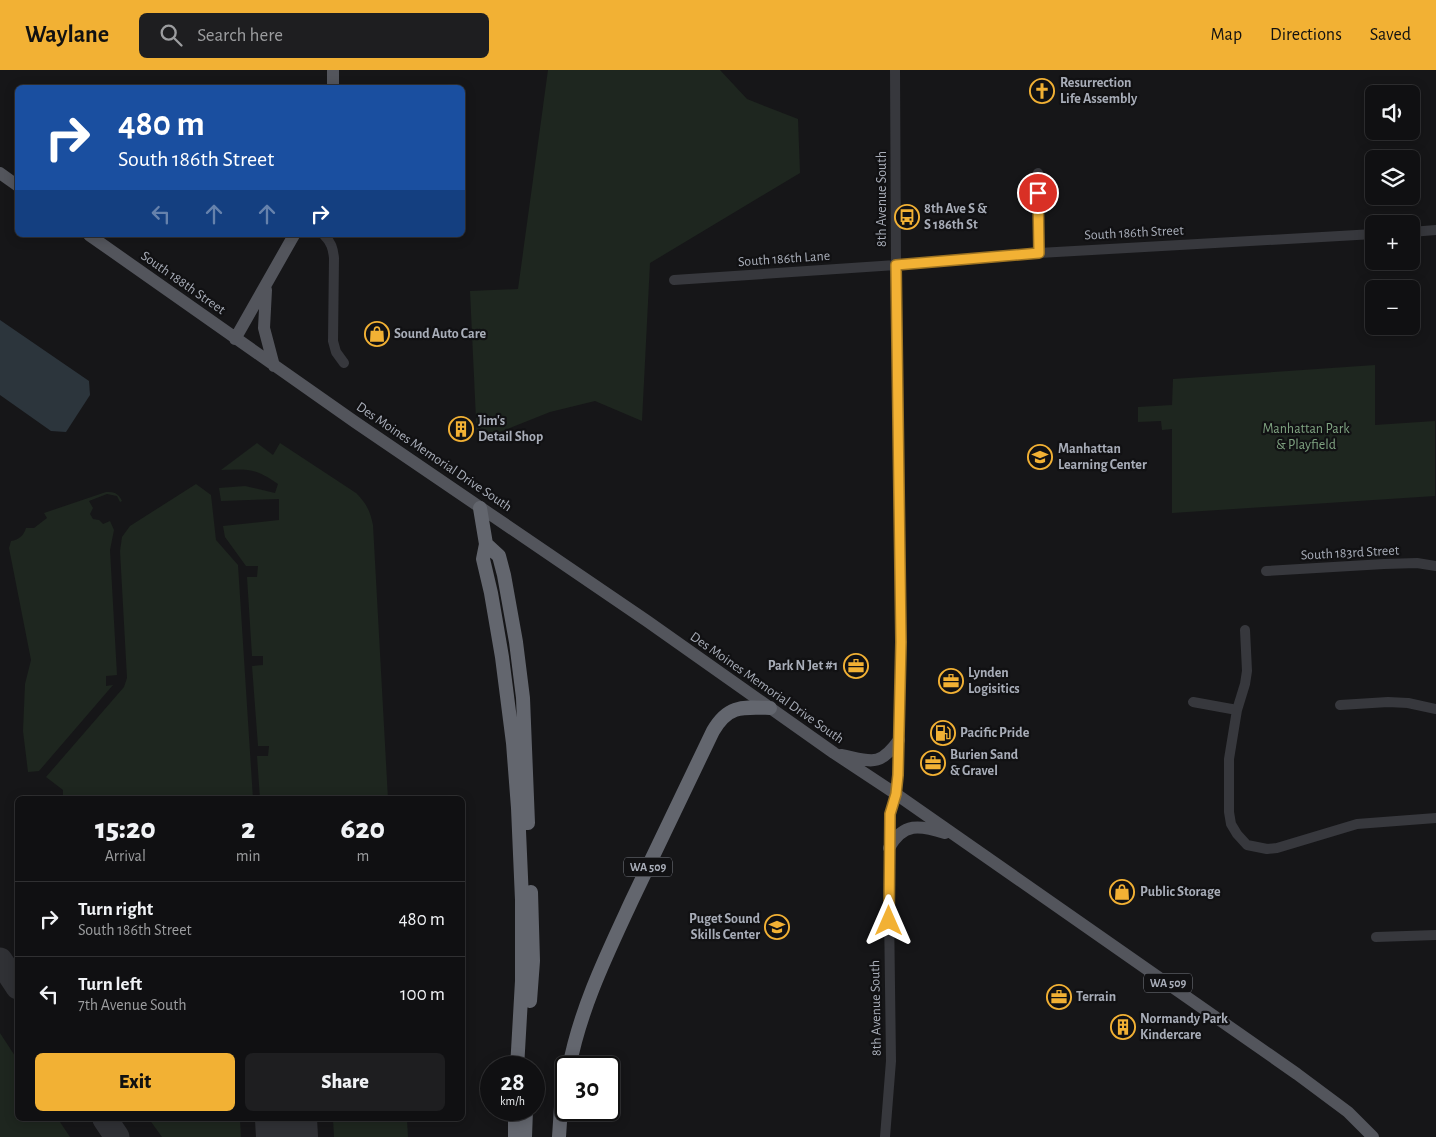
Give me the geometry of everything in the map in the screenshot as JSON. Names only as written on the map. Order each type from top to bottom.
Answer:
[{"type":"highway","points":[[480,508],[486,544],[483,559],[492,594],[503,665],[513,743],[518,808],[522,900],[522,981],[518,1056]]},
{"type":"highway","points":[[486,544],[499,556],[504,575],[516,642],[523,698],[532,942],[528,1056]]},
{"type":"highway","name":"WA 509","points":[[571,1056],[580,1023],[614,939],[717,724],[726,715],[737,709],[749,707],[770,708]]},
{"type":"highway","points":[[515,1121],[515,1137]]},
{"type":"highway","points":[[525,1137],[526,1121]]},
{"type":"highway","points":[[559,1137],[560,1121]]},
{"type":"main road","points":[[333,70],[333,85]]},
{"type":"main road","points":[[0,174],[15,184]]},
{"type":"main road","name":"South 188th Street","points":[[92,237],[236,339]]},
{"type":"main road","points":[[236,339],[293,237]]},
{"type":"main road","points":[[266,285],[264,328],[274,366]]},
{"type":"main road","name":"Des Moines Memorial Drive South","points":[[236,339],[957,836],[1297,1074],[1348,1112],[1373,1137]]},
{"type":"main road","points":[[834,753],[876,761],[888,754],[899,740]]},
{"type":"main road","points":[[889,848],[894,839],[909,828],[928,828],[957,836]]},
{"type":"street","name":"8th Avenue South","points":[[885,1137],[891,1061],[890,814],[896,794],[901,642],[895,70]]},
{"type":"street","points":[[1038,173],[1039,253]]},
{"type":"street","points":[[1420,231],[1436,230]]},
{"type":"street","name":"South 186th Street","points":[[896,265],[1039,253],[1365,235]]},
{"type":"street","points":[[326,237],[332,247],[334,258],[332,341],[336,352],[344,363]]},
{"type":"street","name":"South 186th Lane","points":[[674,280],[896,265]]},
{"type":"street","name":"South 183rd Street","points":[[1266,571],[1417,563],[1436,566]]},
{"type":"street","points":[[1244,630],[1247,671],[1237,710],[1229,760],[1229,812],[1231,824],[1237,834],[1247,844],[1258,848],[1277,848],[1357,824],[1436,818]]},
{"type":"street","points":[[1193,702],[1237,710]]},
{"type":"street","points":[[1340,705],[1394,702],[1436,709]]},
{"type":"street","points":[[1376,938],[1436,935]]},
{"type":"green space","points":[[548,70],[720,70],[747,99],[798,119],[800,173],[650,263],[642,421],[595,401],[550,412],[477,441],[470,291],[518,289]]},
{"type":"green space","name":"Manhattan Park & Playfield","points":[[1375,365],[1375,425],[1435,421],[1435,496],[1172,513],[1172,429],[1162,430],[1161,421],[1138,422],[1138,407],[1172,405],[1173,379]]},
{"type":"green space","points":[[257,443],[273,455],[280,443],[356,493],[365,504],[373,525],[388,796],[260,796],[257,756],[268,756],[269,746],[258,746],[252,666],[263,665],[263,656],[252,656],[247,577],[257,577],[258,566],[246,566],[225,537],[223,526],[279,520],[279,499],[221,501],[219,488],[245,486],[275,493],[278,484],[257,472],[221,470]]},
{"type":"green space","points":[[196,484],[211,495],[216,540],[238,565],[253,796],[63,796],[63,790],[46,777],[124,687],[127,678],[120,551],[122,537],[130,526]]},
{"type":"green space","points":[[106,492],[116,494],[122,501],[120,502],[117,496],[107,494],[89,501],[93,508],[90,514],[93,519],[99,520],[103,524],[110,521],[114,530],[110,550],[117,675],[106,676],[106,686],[113,685],[39,771],[28,772],[23,731],[25,684],[31,660],[9,548],[11,541],[21,537],[26,528],[34,528],[47,518],[44,513]]},
{"type":"green space","points":[[0,1033],[15,1056],[15,1121],[59,1121],[70,1137],[0,1137]]},
{"type":"green space","points":[[150,1121],[240,1121],[241,1137],[162,1137]]},
{"type":"green space","points":[[333,1121],[407,1121],[408,1137],[334,1137]]},
{"type":"shaded area","points":[[0,320],[89,381],[90,395],[66,432],[51,431],[0,395]]},
{"type":"taxiway","points":[[0,960],[15,982]]},
{"type":"taxiway","points":[[106,1121],[117,1137]]},
{"type":"runway","points":[[286,1121],[287,1137]]},
{"type":"place","name":"Resurrection Life Assembly","points":[[1042,91]]},
{"type":"place","name":"8th Ave S & S 186th St","points":[[907,217]]},
{"type":"place","name":"Sound Auto Care","points":[[377,334]]},
{"type":"place","name":"Jim's Detail Shop","points":[[461,429]]},
{"type":"place","name":"Manhattan Learning Center","points":[[1040,457]]},
{"type":"place","name":"Park N Jet #1","points":[[856,666]]},
{"type":"place","name":"Lynden Logisitics","points":[[951,681]]},
{"type":"place","name":"Pacific Pride","points":[[943,733]]},
{"type":"place","name":"Burien Sand & Gravel","points":[[933,763]]},
{"type":"place","name":"Public Storage","points":[[1122,892]]},
{"type":"place","name":"Puget Sound Skills Center","points":[[777,927]]},
{"type":"place","name":"Terrain","points":[[1059,997]]},
{"type":"place","name":"Normandy Park Kindercare","points":[[1123,1027]]},
{"type":"route","points":[[889,921],[890,814],[896,794],[899,760],[901,642],[896,265],[1039,253],[1038,193]]}]
